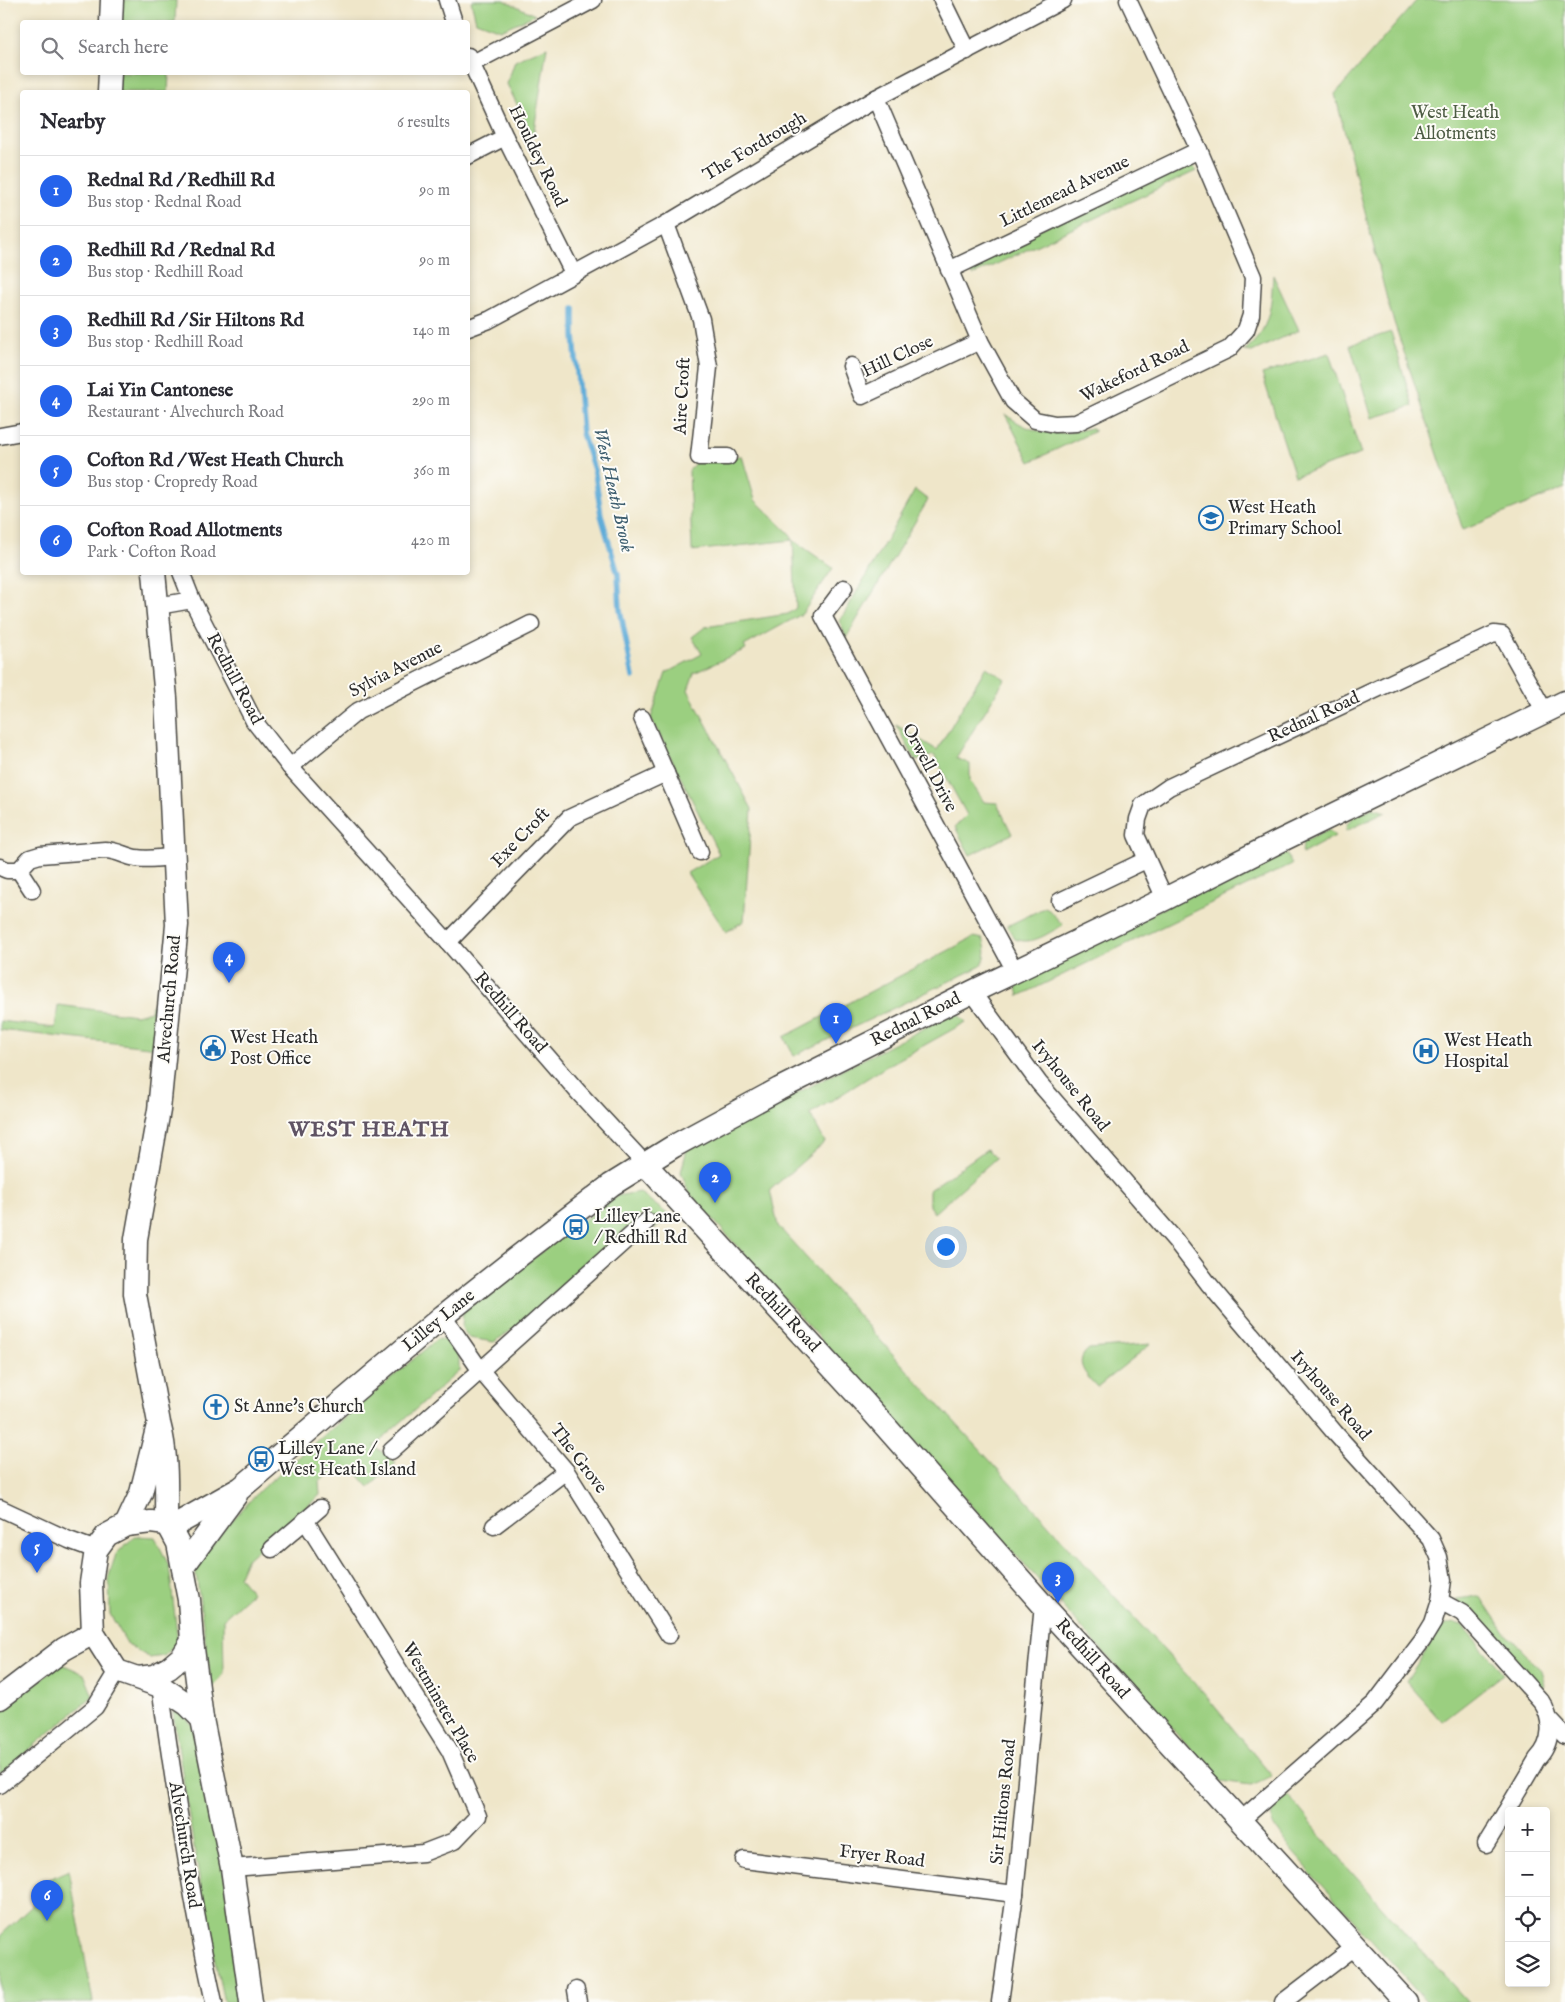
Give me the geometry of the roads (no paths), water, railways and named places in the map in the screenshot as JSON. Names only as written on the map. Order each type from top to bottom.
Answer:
[{"type":"street","points":[[112,0],[112,20]]},
{"type":"street","points":[[447,0],[453,20]]},
{"type":"street","points":[[470,60],[592,0]]},
{"type":"street","points":[[942,0],[967,51]]},
{"type":"street","name":"The Fordrough","points":[[470,327],[489,320],[666,224],[876,98],[1063,0]]},
{"type":"street","name":"Wakeford Road","points":[[876,98],[980,341],[1013,401],[1035,420],[1055,424],[1076,423],[1229,349],[1246,330],[1251,315],[1253,277],[1199,150],[1128,0]]},
{"type":"street","name":"Houldey Road","points":[[470,62],[573,274]]},
{"type":"street","points":[[109,90],[110,75]]},
{"type":"street","points":[[470,155],[505,137]]},
{"type":"street","name":"Littlemead Avenue","points":[[949,270],[1199,150]]},
{"type":"street","name":"Aire Croft","points":[[666,224],[702,319],[708,367],[699,457],[728,457]]},
{"type":"street","name":"Hill Close","points":[[851,366],[862,396],[980,341]]},
{"type":"street","points":[[0,436],[20,432]]},
{"type":"street","name":"Alvechurch Road","points":[[154,575],[166,698],[177,925],[159,1110],[136,1239],[135,1294],[164,1444],[167,1471],[168,1526]]},
{"type":"street","name":"Redhill Road","points":[[181,575],[192,600],[254,721],[290,767],[448,942],[579,1093],[863,1401],[1044,1606],[1406,2002]]},
{"type":"street","name":"Orwell Drive","points":[[844,588],[822,616],[1015,971]]},
{"type":"street","points":[[158,606],[192,600]]},
{"type":"street","name":"Sylvia Avenue","points":[[290,767],[358,711],[531,624]]},
{"type":"street","name":"Rednal Road","points":[[1165,899],[1136,836],[1138,819],[1144,805],[1151,798],[1169,787],[1494,634],[1502,635],[1545,712]]},
{"type":"street","name":"Rednal Road","points":[[645,1164],[674,1146],[779,1089],[972,992],[1565,702]]},
{"type":"street","points":[[642,718],[700,852]]},
{"type":"street","name":"Exe Croft","points":[[448,942],[569,818],[666,773]]},
{"type":"street","points":[[0,867],[7,870],[19,870],[30,858],[40,855],[105,850],[113,850],[134,858],[150,859],[175,856]]},
{"type":"street","points":[[1060,901],[1146,860]]},
{"type":"street","points":[[19,870],[32,890]]},
{"type":"street","name":"Ivyhouse Road","points":[[972,992],[1046,1091],[1175,1240],[1208,1283],[1335,1433],[1431,1539],[1439,1558],[1443,1580],[1440,1601],[1432,1623],[1422,1641],[1375,1703],[1240,1821]]},
{"type":"street","name":"Lilley Lane","points":[[168,1526],[193,1516],[241,1488],[443,1316],[611,1185],[645,1164]]},
{"type":"street","points":[[391,1450],[647,1221]]},
{"type":"street","name":"The Grove","points":[[443,1316],[480,1371],[566,1471],[669,1634]]},
{"type":"street","name":"Alvechurch Road","points":[[126,1525],[141,1493],[159,1423]]},
{"type":"street","name":"Alvechurch Road","points":[[167,1471],[184,1509],[193,1516]]},
{"type":"street","points":[[494,1526],[566,1471]]},
{"type":"street","name":"Lilley Lane","points":[[183,1567],[241,1488]]},
{"type":"street","points":[[0,1508],[69,1540],[96,1550]]},
{"type":"street","points":[[272,1549],[320,1508]]},
{"type":"street","name":"Westminster Place","points":[[232,1868],[423,1853],[454,1841],[478,1816],[450,1751],[305,1520]]},
{"type":"street","points":[[202,1719],[188,1704],[160,1686],[128,1674],[93,1633],[91,1583],[96,1550],[107,1535],[126,1525],[151,1522],[168,1526],[178,1543],[189,1600],[202,1719],[232,1868],[251,2002]]},
{"type":"street","points":[[1440,1601],[1462,1613],[1548,1711],[1549,1737],[1543,1752],[1537,1759],[1511,1807]]},
{"type":"street","name":"Sir Hiltons Road","points":[[1000,2002],[1015,1894],[1044,1606]]},
{"type":"street","points":[[0,1698],[64,1649],[93,1633]]},
{"type":"street","points":[[0,1785],[94,1706],[128,1674],[154,1676],[169,1668],[182,1657],[192,1641]]},
{"type":"street","name":"Alvechurch Road","points":[[160,1686],[198,1926],[214,2002]]},
{"type":"street","points":[[1549,1719],[1565,1736]]},
{"type":"street","points":[[1486,1844],[1505,1818]]},
{"type":"street","name":"Fryer Road","points":[[744,1860],[1015,1894]]},
{"type":"street","points":[[1283,2002],[1355,1947]]},
{"type":"waterway","name":"West Heath Brook","points":[[574,309],[574,335],[582,433],[595,473],[601,515],[618,574],[620,609],[633,677]]},
{"type":"place","name":"West Heath Primary School","points":[[1211,518]]},
{"type":"place","name":"Lai Yin Cantonese","points":[[229,983]]},
{"type":"place","name":"Rednal Rd / Redhill Rd","points":[[836,1044]]},
{"type":"place","name":"West Heath Post Office","points":[[213,1048]]},
{"type":"place","name":"West Heath Hospital","points":[[1426,1051]]},
{"type":"place","name":"Redhill Rd / Rednal Rd","points":[[715,1203]]},
{"type":"place","name":"Lilley Lane / Redhill Rd","points":[[576,1227]]},
{"type":"place","name":"St Anne's Church","points":[[216,1407]]},
{"type":"place","name":"Lilley Lane / West Heath Island","points":[[261,1459]]},
{"type":"place","name":"Cofton Rd / West Heath Church","points":[[37,1573]]},
{"type":"place","name":"Redhill Rd / Sir Hiltons Rd","points":[[1058,1603]]},
{"type":"place","name":"Cofton Road Allotments","points":[[47,1921]]},
{"type":"district","name":"WEST HEATH","points":[[369,1130]]},
{"type":"park label","name":"West Heath Allotments","points":[[1455,123]]}]
